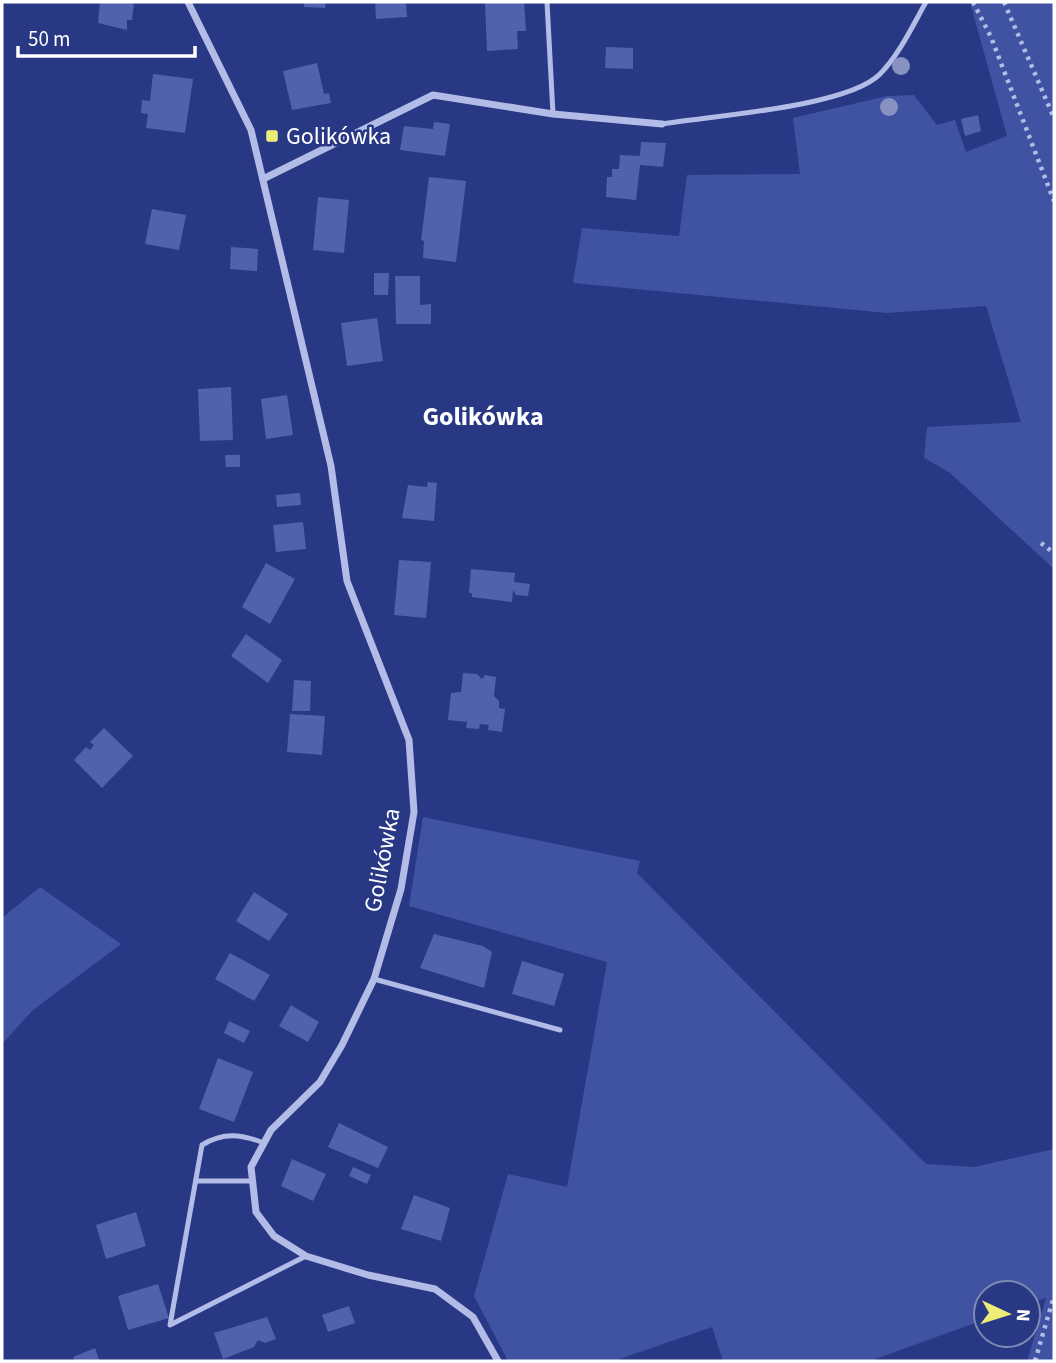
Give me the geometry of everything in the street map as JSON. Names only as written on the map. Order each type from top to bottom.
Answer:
[{"type":"street","name":"Golikówka","points":[[188,2],[251,130],[331,466],[347,581],[409,740],[414,812],[401,889],[374,979],[342,1045],[320,1082],[271,1130],[251,1167],[256,1212],[274,1236],[306,1256],[368,1275],[435,1289],[473,1317],[499,1361]]},
{"type":"street","points":[[263,179],[433,95],[553,114],[662,124]]},
{"type":"lane","points":[[547,2],[553,114]]},
{"type":"lane","points":[[662,124],[785,107],[863,86],[880,75],[926,2]]},
{"type":"lane","points":[[374,979],[560,1030]]},
{"type":"lane","points":[[264,1143],[248,1136],[216,1136],[202,1145],[170,1325],[306,1256]]},
{"type":"lane","points":[[196,1181],[252,1181]]},
{"type":"path","points":[[973,2],[991,37],[1054,201]]},
{"type":"path","points":[[1004,2],[1054,118]]},
{"type":"path","points":[[1041,542],[1054,553]]},
{"type":"path","points":[[1035,1361],[1054,1296]]},
{"type":"shaded area","points":[[970,2],[1054,2],[1054,569],[949,472],[924,458],[927,427],[1021,422],[986,306],[887,313],[573,283],[582,228],[679,236],[687,175],[800,174],[793,118],[887,96],[914,95],[937,125],[955,120],[966,152],[1007,136]]},
{"type":"shaded area","points":[[423,817],[640,861],[637,873],[926,1164],[974,1167],[1054,1149],[1054,1361],[1027,1361],[1031,1349],[1042,1349],[1042,1311],[1046,1298],[1042,1299],[1042,1279],[972,1279],[972,1324],[870,1361],[723,1361],[712,1327],[614,1361],[508,1361],[474,1296],[508,1174],[567,1187],[607,962],[409,906]]},
{"type":"shaded area","points":[[40,887],[121,944],[33,1010],[2,1044],[2,918]]},
{"type":"building","points":[[100,2],[134,2],[132,20],[127,20],[127,30],[98,23]]},
{"type":"building","points":[[304,2],[326,2],[325,8],[304,7]]},
{"type":"building","points":[[375,2],[406,2],[407,17],[376,19]]},
{"type":"building","points":[[485,2],[524,2],[526,31],[517,31],[518,49],[487,51]]},
{"type":"building","points":[[606,47],[633,48],[633,69],[605,68]]},
{"type":"building","points":[[317,63],[324,94],[329,93],[331,103],[292,110],[283,71]]},
{"type":"building","points":[[153,74],[193,79],[185,133],[146,128],[148,114],[141,113],[142,100],[150,101]]},
{"type":"building","points":[[978,115],[981,131],[965,136],[961,119]]},
{"type":"building","points":[[434,122],[450,124],[445,156],[400,150],[404,126],[433,129]]},
{"type":"building","points":[[641,142],[666,143],[663,167],[640,165],[636,200],[606,197],[607,177],[612,177],[612,169],[619,169],[620,155],[640,156]]},
{"type":"building","points":[[429,177],[466,181],[456,262],[423,258],[424,241],[421,240]]},
{"type":"building","points":[[318,197],[349,200],[344,253],[313,250]]},
{"type":"building","points":[[152,209],[186,215],[179,250],[145,244]]},
{"type":"building","points":[[231,247],[258,249],[257,271],[230,269]]},
{"type":"building","points":[[374,273],[389,273],[388,295],[374,295]]},
{"type":"building","points":[[395,276],[420,276],[420,305],[431,304],[431,324],[396,324]]},
{"type":"building","points":[[377,318],[383,361],[347,366],[341,323]]},
{"type":"building","points":[[231,387],[233,440],[200,441],[198,389]]},
{"type":"building","points":[[287,395],[293,435],[266,439],[261,399]]},
{"type":"building","points":[[225,455],[240,455],[240,467],[226,467]]},
{"type":"building","points":[[428,482],[437,483],[434,521],[402,518],[408,485],[427,487]]},
{"type":"building","points":[[300,493],[301,505],[277,507],[276,495]]},
{"type":"building","points":[[303,522],[306,549],[276,552],[273,525]]},
{"type":"building","points":[[399,560],[431,562],[426,618],[394,615]]},
{"type":"building","points":[[266,563],[295,579],[270,624],[242,607]]},
{"type":"building","points":[[471,569],[515,573],[514,582],[530,584],[528,596],[516,595],[513,590],[512,602],[472,597],[472,593],[469,593]]},
{"type":"building","points":[[246,634],[282,660],[268,683],[231,656]]},
{"type":"building","points":[[463,673],[477,674],[482,679],[485,675],[496,677],[494,696],[499,701],[499,708],[505,709],[502,732],[488,730],[489,725],[480,724],[479,729],[466,728],[467,722],[448,720],[451,693],[461,692]]},
{"type":"building","points":[[294,680],[311,681],[310,711],[292,711]]},
{"type":"building","points":[[290,714],[325,716],[322,755],[287,752]]},
{"type":"building","points":[[104,728],[133,756],[102,788],[74,760],[86,747],[90,750],[94,745],[90,742]]},
{"type":"building","points":[[254,892],[288,914],[269,941],[236,921]]},
{"type":"building","points":[[434,934],[483,946],[492,952],[484,988],[420,968]]},
{"type":"building","points":[[230,953],[270,975],[254,1001],[215,979]]},
{"type":"building","points":[[522,961],[564,974],[554,1006],[512,994]]},
{"type":"building","points":[[291,1005],[319,1022],[308,1042],[279,1026]]},
{"type":"building","points":[[229,1021],[250,1031],[244,1043],[224,1033]]},
{"type":"building","points":[[218,1058],[253,1072],[234,1122],[199,1109]]},
{"type":"building","points":[[339,1123],[388,1147],[378,1168],[328,1147]]},
{"type":"building","points":[[292,1159],[326,1174],[313,1201],[281,1186]]},
{"type":"building","points":[[353,1167],[371,1175],[367,1184],[349,1176]]},
{"type":"building","points":[[414,1195],[450,1208],[441,1241],[401,1229]]},
{"type":"building","points":[[136,1212],[146,1246],[106,1259],[96,1225]]},
{"type":"building","points":[[158,1284],[169,1318],[128,1330],[118,1296]]},
{"type":"building","points":[[349,1306],[355,1323],[328,1332],[322,1315]]},
{"type":"building","points":[[267,1317],[276,1339],[265,1343],[258,1340],[254,1347],[223,1359],[214,1333]]},
{"type":"building","points":[[95,1348],[99,1360],[75,1361],[73,1357]]},
{"type":"place","name":"Golikówka","points":[[272,136]]},
{"type":"district","name":"Golikówka","points":[[483,416]]}]
